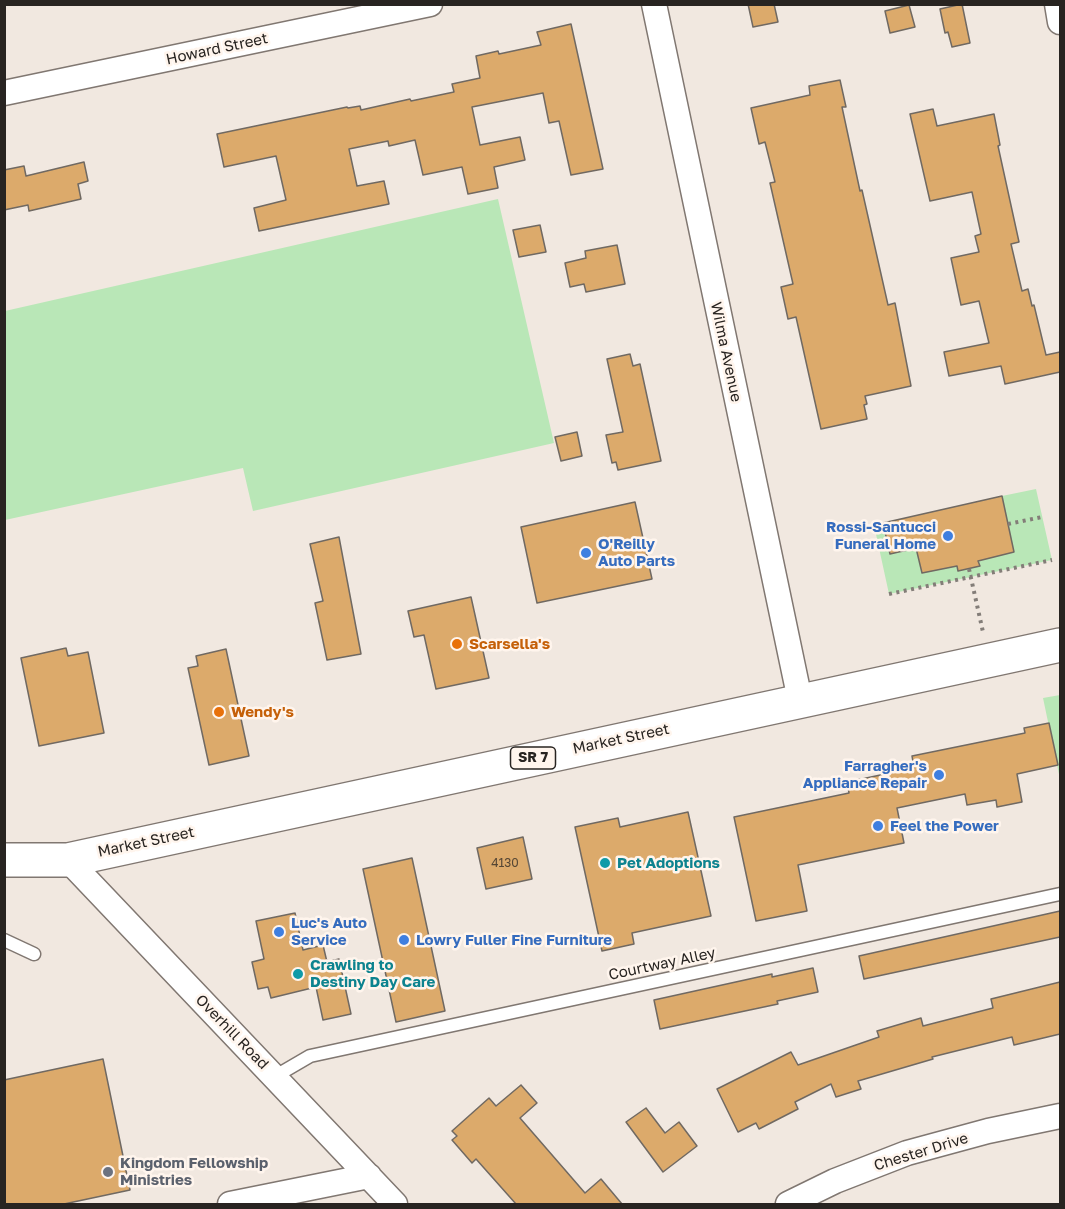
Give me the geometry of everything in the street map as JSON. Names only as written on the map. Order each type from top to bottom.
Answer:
[{"type":"main road","name":"Market Street","points":[[4,860],[68,860],[1060,645]]},
{"type":"street","name":"Howard Street","points":[[4,93],[430,4]]},
{"type":"street","name":"Wilma Avenue","points":[[654,4],[800,700]]},
{"type":"street","points":[[1057,4],[1060,22]]},
{"type":"street","name":"Overhill Road","points":[[68,860],[395,1204]]},
{"type":"street","name":"Chester Drive","points":[[788,1204],[836,1180],[907,1153],[988,1131],[1060,1116]]},
{"type":"street","points":[[230,1204],[369,1176]]},
{"type":"lane","name":"Courtway Alley","points":[[274,1077],[310,1056],[1060,894]]},
{"type":"lane","points":[[4,940],[34,954]]},
{"type":"path","points":[[1008,524],[1042,517]]},
{"type":"path","points":[[889,594],[1052,560]]},
{"type":"path","points":[[969,568],[989,660]]},
{"type":"green space","points":[[498,199],[554,443],[253,511],[243,468],[5,520],[5,311]]},
{"type":"green space","points":[[1036,489],[1052,560],[889,594],[874,525],[883,523],[890,554],[916,548],[922,573],[957,566],[958,571],[979,566],[978,561],[1014,552],[1002,496]]},
{"type":"green space","points":[[1060,695],[1060,779],[1043,698]]},
{"type":"building","points":[[748,4],[774,4],[778,22],[753,27]]},
{"type":"building","points":[[962,4],[970,43],[952,47],[948,32],[945,33],[940,9]]},
{"type":"building","points":[[909,5],[915,27],[890,33],[885,11]]},
{"type":"building","points":[[571,24],[603,169],[571,175],[559,121],[549,123],[543,93],[472,107],[480,145],[520,137],[525,160],[494,167],[498,188],[468,194],[462,167],[423,175],[415,140],[389,146],[388,141],[349,149],[357,186],[384,181],[389,204],[259,231],[254,208],[286,200],[276,156],[224,167],[217,134],[347,107],[360,106],[361,110],[454,92],[452,84],[480,78],[476,56],[498,51],[499,54],[541,45],[537,32]]},
{"type":"building","points":[[840,80],[846,107],[842,107],[860,191],[862,190],[888,305],[895,303],[911,386],[865,396],[867,419],[821,429],[796,317],[788,319],[781,287],[793,284],[770,183],[775,182],[765,142],[759,144],[751,108],[810,95],[809,86]]},
{"type":"building","points":[[933,109],[937,126],[994,114],[1000,145],[998,146],[1019,242],[1011,244],[1022,291],[1028,289],[1032,306],[1034,305],[1046,355],[1060,352],[1060,372],[1005,384],[1001,366],[949,376],[944,352],[989,343],[979,301],[961,305],[951,258],[979,252],[975,236],[981,234],[972,192],[930,201],[910,114]]},
{"type":"building","points":[[84,162],[88,181],[78,184],[81,199],[29,211],[28,205],[4,210],[4,170],[24,166],[26,176]]},
{"type":"building","points":[[540,225],[546,252],[519,257],[513,230]]},
{"type":"building","points":[[617,245],[625,284],[586,292],[584,284],[570,287],[565,263],[586,258],[585,251]]},
{"type":"building","points":[[630,354],[633,366],[640,364],[661,461],[618,470],[616,462],[612,463],[606,435],[623,432],[607,359]]},
{"type":"building","points":[[577,432],[582,456],[561,461],[555,437]]},
{"type":"building","name":"Rossi-Santucci Funeral Home","points":[[1002,496],[1014,552],[978,561],[980,566],[958,571],[957,566],[922,573],[916,548],[890,554],[883,523]]},
{"type":"building","name":"O'Reilly Auto Parts","points":[[635,502],[652,579],[537,603],[521,527]]},
{"type":"building","points":[[339,537],[361,654],[327,660],[315,603],[323,601],[310,544]]},
{"type":"building","name":"Scarsella's","points":[[471,597],[489,678],[436,689],[424,635],[414,637],[408,611]]},
{"type":"building","points":[[66,648],[68,656],[88,652],[104,733],[39,746],[21,658]]},
{"type":"building","name":"Wendy's","points":[[226,649],[249,756],[209,765],[188,668],[198,666],[196,656]]},
{"type":"building","points":[[1049,723],[1058,765],[1017,774],[1022,802],[997,807],[996,800],[967,805],[965,794],[897,808],[904,843],[798,865],[807,911],[756,921],[734,817],[849,793],[847,782],[914,768],[912,756],[1025,733],[1024,728]]},
{"type":"building","points":[[688,812],[711,916],[632,933],[634,944],[602,951],[575,827],[618,818],[620,827]]},
{"type":"building","points":[[523,837],[532,879],[486,889],[477,848]]},
{"type":"building","name":"Lowry Fuller Fine Furniture","points":[[412,858],[445,1011],[396,1022],[363,869]]},
{"type":"building","points":[[1060,911],[1060,937],[864,979],[859,956]]},
{"type":"building","name":"Crawling to Destiny Day Care","points":[[295,913],[303,950],[323,945],[327,962],[339,959],[351,1014],[323,1020],[316,987],[271,998],[268,987],[258,989],[252,962],[264,959],[256,921]]},
{"type":"building","points":[[813,968],[818,992],[777,1001],[778,1004],[660,1029],[654,1000],[772,974],[772,977]]},
{"type":"building","points":[[1060,982],[1060,1034],[1014,1045],[1012,1037],[932,1057],[933,1059],[858,1081],[861,1089],[836,1097],[831,1084],[795,1102],[798,1109],[759,1129],[756,1123],[738,1132],[717,1089],[791,1052],[798,1065],[879,1037],[877,1031],[921,1018],[923,1026],[993,1008],[991,999]]},
{"type":"building","points":[[103,1059],[130,1190],[64,1204],[4,1204],[4,1080]]},
{"type":"building","points":[[521,1085],[537,1103],[520,1118],[585,1193],[601,1179],[622,1204],[516,1204],[476,1159],[472,1163],[452,1140],[457,1136],[452,1131],[489,1098],[496,1106]]},
{"type":"building","points":[[646,1108],[665,1133],[679,1122],[697,1146],[663,1172],[626,1122]]},
{"type":"place","name":"Rossi-Santucci Funeral Home","points":[[948,536]]},
{"type":"place","name":"O'Reilly Auto Parts","points":[[586,553]]},
{"type":"place","name":"Scarsella's","points":[[457,644]]},
{"type":"place","name":"Wendy's","points":[[219,712]]},
{"type":"place","name":"Farragher's Appliance Repair","points":[[939,775]]},
{"type":"place","name":"Feel the Power","points":[[878,826]]},
{"type":"place","name":"Pet Adoptions","points":[[605,863]]},
{"type":"place","name":"Luc's Auto Service","points":[[279,932]]},
{"type":"place","name":"Lowry Fuller Fine Furniture","points":[[404,940]]},
{"type":"place","name":"Crawling to Destiny Day Care","points":[[298,974]]},
{"type":"place","name":"Kingdom Fellowship Ministries","points":[[108,1172]]}]
